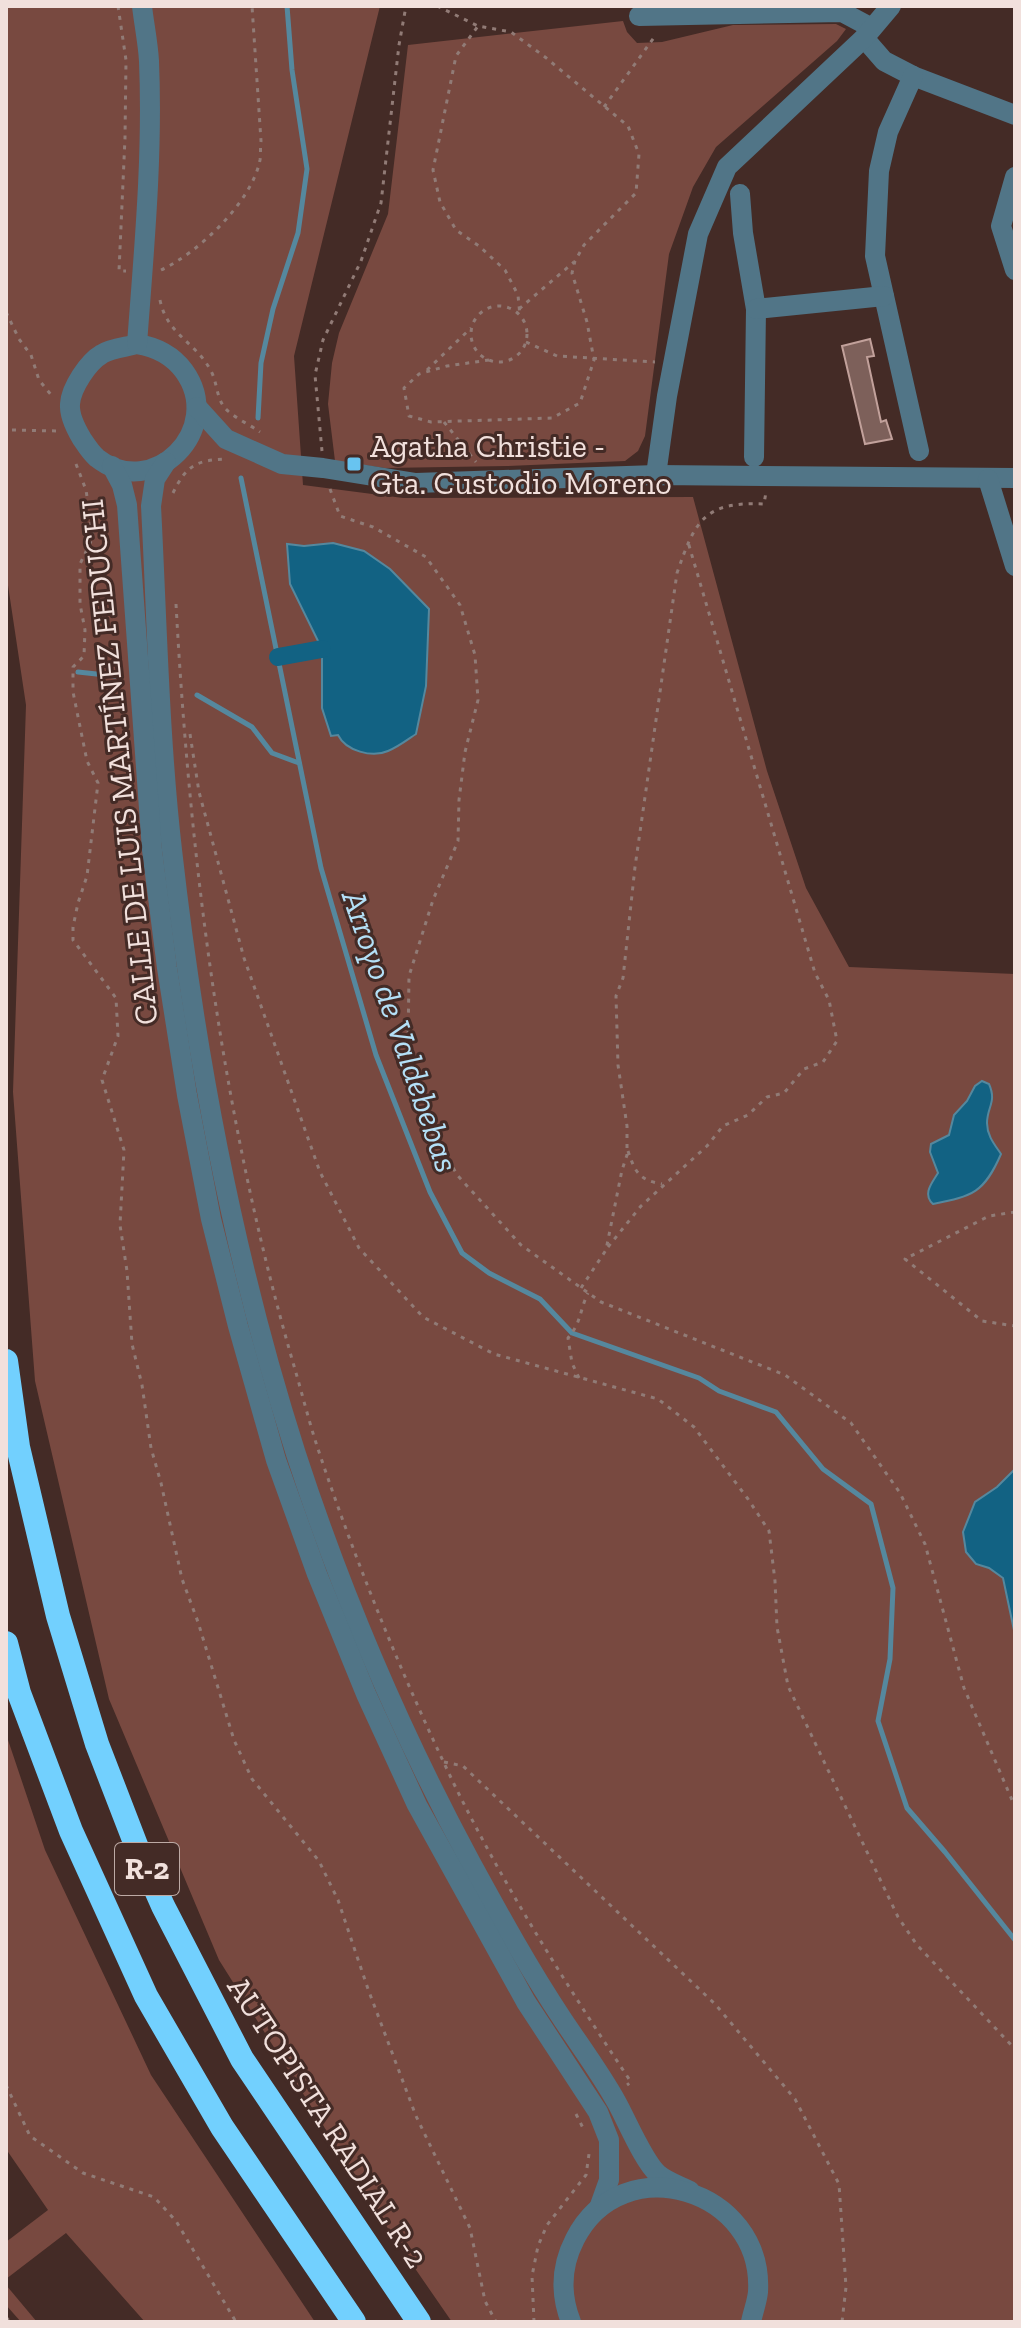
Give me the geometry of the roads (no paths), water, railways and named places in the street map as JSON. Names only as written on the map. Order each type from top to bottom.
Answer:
[{"type":"highway","name":"AUTOPISTA RADIAL R-2","points":[[6,1361],[18,1447],[58,1616],[97,1744],[136,1845],[163,1906],[242,2059],[419,2322]]},
{"type":"highway","name":"R-2","points":[[6,1643],[19,1693],[71,1831],[146,1996],[222,2127],[354,2322]]},
{"type":"street","points":[[137,344],[149,139],[149,59],[142,6]]},
{"type":"street","points":[[656,475],[698,234],[727,167],[868,33],[891,6]]},
{"type":"street","points":[[639,16],[842,12],[868,33],[884,61],[913,76],[1015,115]]},
{"type":"street","points":[[913,76],[888,132],[879,171],[875,256],[919,451]]},
{"type":"street","points":[[1015,177],[1001,226],[1015,270]]},
{"type":"street","points":[[740,194],[743,233],[756,309],[754,457]]},
{"type":"street","points":[[756,309],[884,296]]},
{"type":"street","points":[[173,457],[194,428],[197,407],[192,383],[176,360],[150,346],[137,344],[103,352],[83,371],[70,404],[75,428],[95,457],[112,466],[132,471],[150,469],[173,457],[203,441],[282,464],[416,483],[656,475],[1015,478]]},
{"type":"street","points":[[197,407],[229,449]]},
{"type":"street","name":"CALLE DE LUIS MARTÍNEZ FEDUCHI","points":[[173,457],[155,479],[151,506],[172,848],[207,1092],[228,1199],[258,1321],[296,1454],[385,1686],[443,1810],[544,1991],[616,2101],[656,2173],[719,2206],[742,2230],[755,2260],[758,2292],[751,2322]]},
{"type":"street","name":"CALLE DE LUIS MARTÍNEZ FEDUCHI","points":[[112,466],[122,485],[127,505],[152,850],[167,968],[208,1203],[238,1326],[276,1460],[317,1574],[366,1694],[417,1805],[526,2002],[598,2112],[609,2140],[609,2180],[599,2208]]},
{"type":"street","points":[[988,479],[1015,566]]},
{"type":"street","points":[[565,2316],[562,2278],[568,2252],[580,2228],[599,2208],[627,2192],[658,2186],[690,2191]]},
{"type":"water","points":[[333,543],[364,551],[390,569],[429,609],[426,686],[416,734],[382,753],[360,752],[347,745],[338,735],[331,736],[322,708],[322,649],[290,584],[287,544]]},
{"type":"water","points":[[982,1081],[989,1084],[992,1095],[987,1117],[988,1132],[1001,1154],[989,1177],[976,1191],[933,1204],[928,1192],[938,1173],[930,1152],[931,1144],[949,1135],[954,1115]]},
{"type":"water","points":[[1015,1469],[1015,1635],[1003,1578],[989,1568],[976,1564],[966,1552],[963,1532],[975,1502],[997,1487]]},
{"type":"waterway","name":"Arroyo de Valdebebas","points":[[258,418],[261,363],[273,309],[298,233],[307,169],[292,70],[287,6]]},
{"type":"waterway","name":"Arroyo de Valdebebas","points":[[241,478],[321,868],[376,1055],[430,1192],[462,1253],[489,1273],[540,1299],[572,1333],[699,1378],[719,1391],[776,1412],[823,1469],[871,1504],[893,1588],[890,1659],[878,1721],[907,1808],[1015,1940]]},
{"type":"waterway","points":[[278,657],[322,649]]},
{"type":"waterway","points":[[78,672],[115,676]]},
{"type":"waterway","points":[[197,695],[252,727],[272,753],[299,763]]},
{"type":"place","name":"Agatha Christie - Gta. Custodio Moreno","points":[[354,464]]}]
